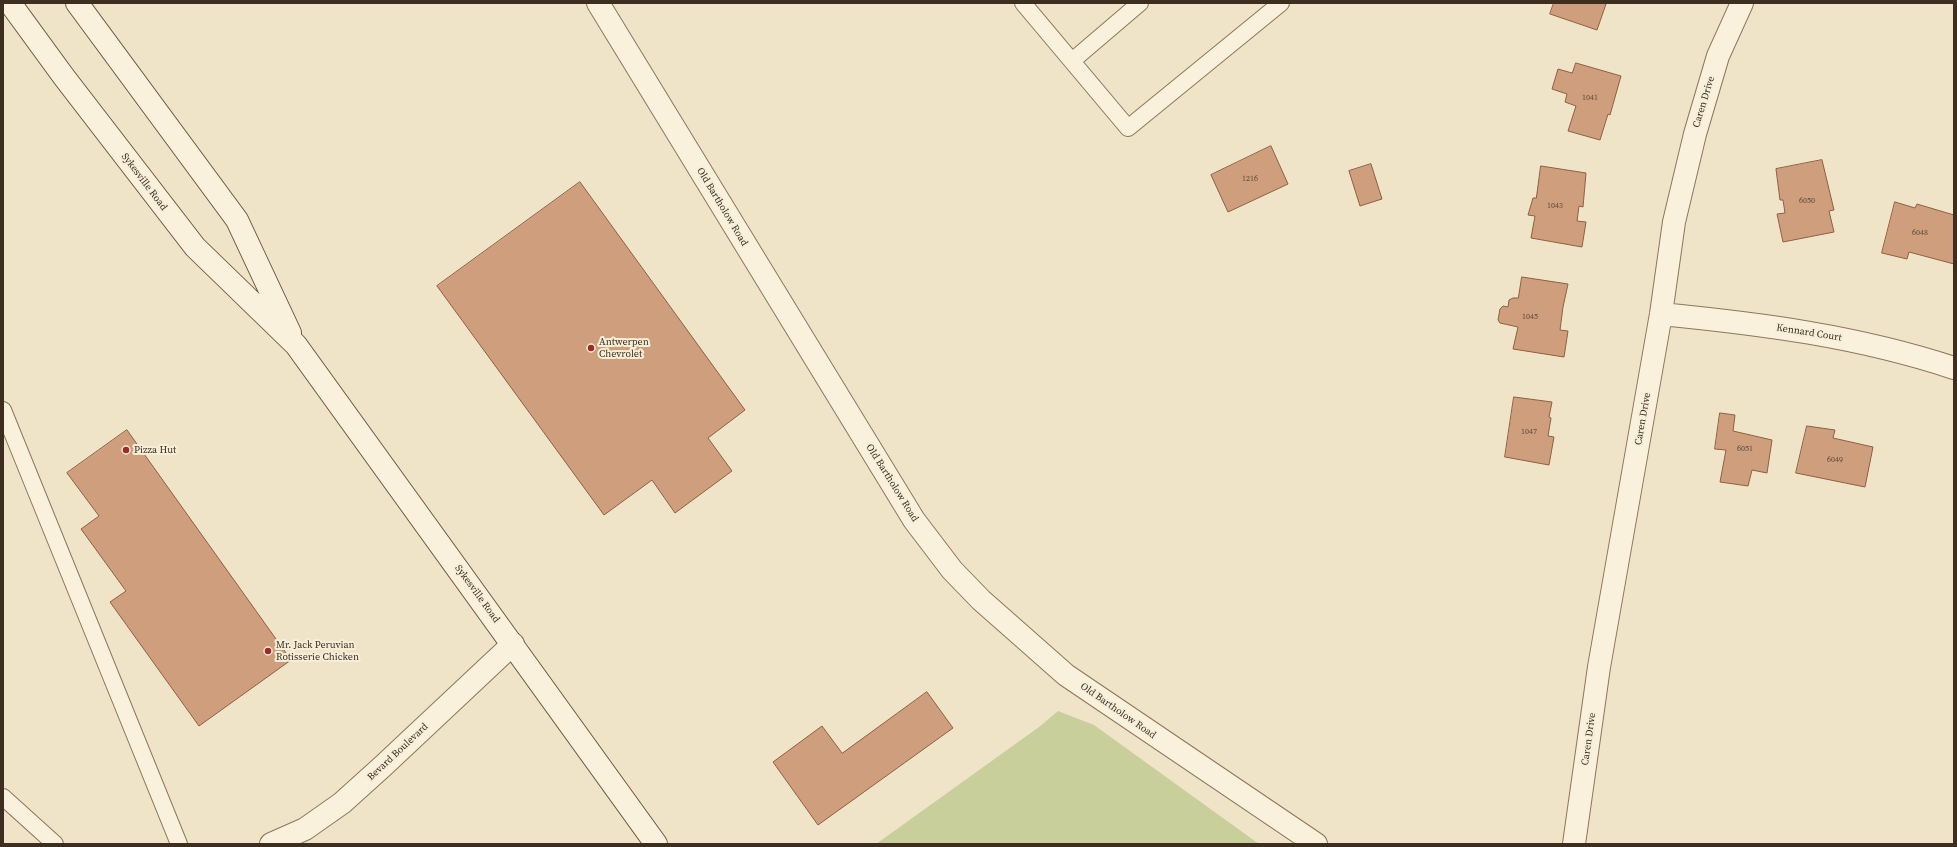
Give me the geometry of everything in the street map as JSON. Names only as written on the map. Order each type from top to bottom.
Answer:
[{"type":"street","name":"Sykesville Road","points":[[10,3],[134,170],[195,247],[296,345],[656,844]]},
{"type":"street","name":"Sykesville Road","points":[[77,3],[237,220],[296,345]]},
{"type":"street","name":"Old Bartholow Road","points":[[598,3],[914,520],[952,570],[981,600],[1066,675],[1316,844]]},
{"type":"street","name":"Caren Drive","points":[[1574,844],[1599,667],[1661,314],[1674,222],[1695,134],[1718,56],[1742,3]]},
{"type":"street","name":"Kennard Court","points":[[1661,314],[1744,322],[1849,339],[1904,352],[1954,368]]},
{"type":"street","name":"Bevard Boulevard","points":[[271,844],[305,829],[342,803],[513,644]]},
{"type":"lane","points":[[1023,3],[1128,128],[1281,3]]},
{"type":"lane","points":[[1072,61],[1140,3]]},
{"type":"lane","points":[[3,410],[179,844]]},
{"type":"lane","points":[[3,797],[55,844]]},
{"type":"green space","points":[[1058,711],[1094,725],[1259,844],[876,844],[1039,727]]},
{"type":"building","points":[[1554,3],[1606,4],[1597,30],[1550,14]]},
{"type":"building","points":[[1576,63],[1621,76],[1610,115],[1608,114],[1600,140],[1568,131],[1576,106],[1565,102],[1567,94],[1552,89],[1558,69],[1572,73]]},
{"type":"building","points":[[1271,146],[1288,184],[1228,212],[1211,175]]},
{"type":"building","points":[[1822,160],[1834,210],[1829,211],[1834,232],[1783,242],[1777,214],[1785,213],[1783,200],[1780,200],[1776,169]]},
{"type":"building","points":[[1371,164],[1382,199],[1360,206],[1349,171]]},
{"type":"building","points":[[1541,166],[1586,173],[1583,207],[1579,206],[1577,221],[1586,222],[1582,247],[1531,238],[1535,216],[1528,215],[1533,198],[1536,198]]},
{"type":"building","name":"Antwerpen Chevrolet","points":[[580,182],[745,410],[708,438],[732,471],[675,513],[652,480],[604,515],[437,286]]},
{"type":"building","points":[[1895,202],[1915,208],[1917,204],[1954,215],[1954,264],[1909,252],[1907,259],[1882,253]]},
{"type":"building","points":[[1522,277],[1568,284],[1560,330],[1568,331],[1564,357],[1513,349],[1518,327],[1500,323],[1498,320],[1500,309],[1503,306],[1508,307],[1509,300],[1518,298]]},
{"type":"building","points":[[1514,397],[1552,402],[1549,417],[1551,418],[1548,436],[1554,437],[1549,465],[1505,457]]},
{"type":"building","points":[[1720,413],[1735,415],[1733,431],[1772,440],[1767,473],[1752,470],[1748,486],[1720,482],[1726,450],[1715,449]]},
{"type":"building","points":[[1807,426],[1835,430],[1833,438],[1873,447],[1865,487],[1796,473]]},
{"type":"building","points":[[127,430],[291,660],[199,726],[110,602],[126,591],[81,529],[99,516],[67,473]]},
{"type":"building","points":[[927,692],[953,728],[818,825],[773,762],[822,726],[842,753]]},
{"type":"place","name":"Antwerpen Chevrolet","points":[[591,348]]},
{"type":"place","name":"Pizza Hut","points":[[126,450]]},
{"type":"place","name":"Mr. Jack Peruvian Rotisserie Chicken","points":[[268,651]]}]
